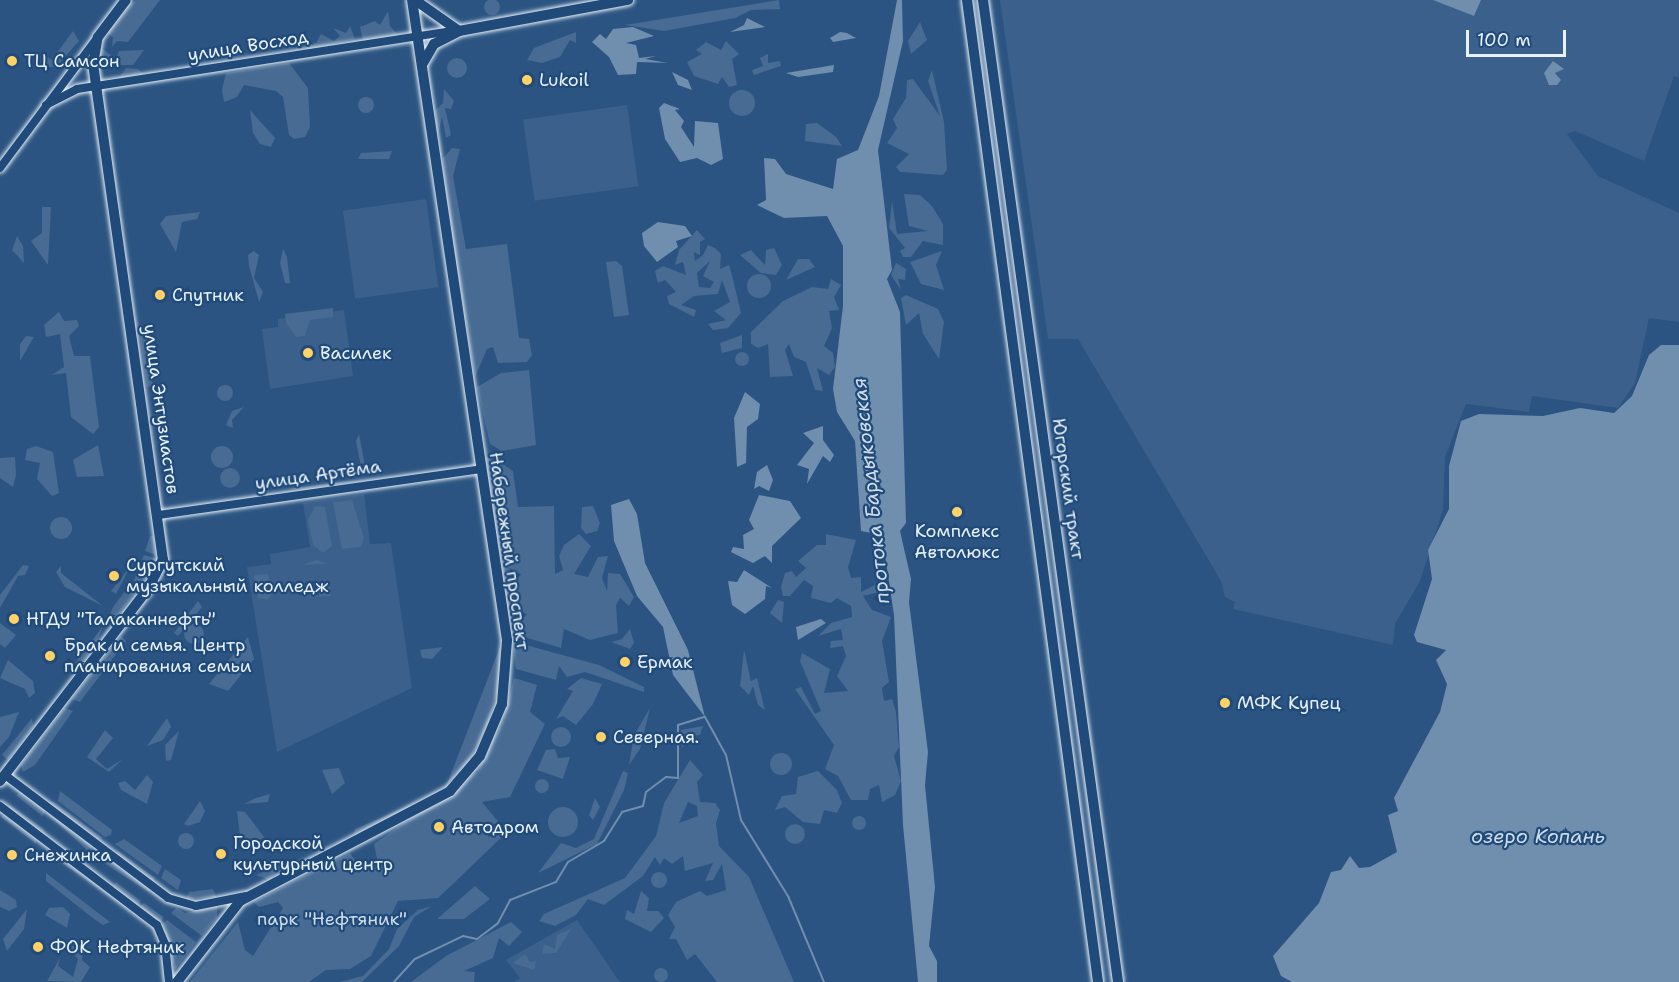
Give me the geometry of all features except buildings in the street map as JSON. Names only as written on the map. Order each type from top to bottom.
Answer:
[{"type":"main road","points":[[98,37],[126,0]]},
{"type":"main road","name":"Набережный проспект","points":[[414,0],[459,31]]},
{"type":"main road","name":"Набережный проспект","points":[[177,982],[225,915],[249,895],[440,798],[470,771],[488,741],[502,704],[508,656],[414,0]]},
{"type":"main road","points":[[422,63],[434,44],[459,31],[628,0]]},
{"type":"main road","name":"Югорский тракт","points":[[967,0],[1098,982]]},
{"type":"main road","name":"Югорский тракт","points":[[984,0],[1118,982]]},
{"type":"main road","name":"улица Энтузиастов","points":[[3,778],[157,577],[163,560],[159,515],[97,86],[93,52],[98,37]]},
{"type":"street","name":"улица Восход","points":[[46,105],[69,90],[459,31]]},
{"type":"street","points":[[0,168],[98,37]]},
{"type":"street","name":"улица Артёма","points":[[159,515],[481,469]]},
{"type":"street","points":[[3,778],[168,898],[196,906],[249,895]]},
{"type":"street","points":[[0,806],[157,925],[165,944],[169,982]]},
{"type":"shaded area","points":[[1000,0],[1679,0],[1679,78],[1674,76],[1644,161],[1575,131],[1567,134],[1598,176],[1679,213],[1679,322],[1649,318],[1635,383],[1618,408],[1532,396],[1529,412],[1466,404],[1445,457],[1443,510],[1420,581],[1395,624],[1393,645],[1233,609],[1235,602],[1225,597],[1221,581],[1078,339],[1048,339]]},
{"type":"shaded area","points":[[627,105],[638,186],[534,201],[523,120]]},
{"type":"shaded area","points":[[426,199],[438,287],[355,299],[343,211]]},
{"type":"shaded area","name":"Василек","points":[[344,310],[353,376],[270,389],[262,329],[278,327],[278,319]]},
{"type":"shaded area","points":[[364,494],[370,544],[391,543],[412,688],[277,752],[247,567],[271,564],[270,554],[310,547],[303,503]]},
{"type":"shaded area","points":[[577,920],[620,982],[514,982],[520,978],[506,960]]},
{"type":"green space","points":[[489,-1],[495,-1],[500,7],[498,13],[489,15],[484,10],[484,4]]},
{"type":"green space","points":[[136,0],[160,0],[128,42],[117,41],[112,47],[113,37],[107,33],[125,8]]},
{"type":"green space","points":[[779,0],[780,9],[751,10],[735,18],[664,31],[625,25]]},
{"type":"green space","points":[[388,11],[390,26],[399,36],[363,41],[360,27],[375,21],[380,25]]},
{"type":"green space","points":[[920,22],[927,40],[911,54],[908,41]]},
{"type":"green space","points":[[350,26],[355,39],[306,50],[305,44],[316,43],[321,34],[334,41],[340,36],[333,28],[346,33]]},
{"type":"green space","points":[[73,31],[79,41],[56,67],[47,67],[44,55],[52,60]]},
{"type":"green space","points":[[576,32],[576,43],[570,40],[560,57],[542,63],[527,60],[534,48]]},
{"type":"green space","points":[[726,41],[739,54],[732,59],[737,85],[729,87],[722,77],[718,84],[694,76],[687,62],[702,54],[696,50],[706,42],[721,50]]},
{"type":"green space","points":[[98,46],[111,55],[98,69]]},
{"type":"green space","points":[[144,50],[133,65],[114,65],[119,51]]},
{"type":"green space","points":[[768,54],[768,63],[780,61],[781,66],[754,75],[752,70],[763,66],[760,58]]},
{"type":"green space","points":[[457,58],[464,61],[467,68],[464,75],[457,78],[450,75],[447,68],[450,61]]},
{"type":"green space","points":[[289,63],[308,88],[310,127],[305,137],[294,139],[289,135],[283,97],[276,91],[244,85],[237,97],[224,102],[222,90],[226,73]]},
{"type":"green space","points":[[126,68],[138,69],[144,75],[118,79]]},
{"type":"green space","points":[[932,70],[944,122],[947,170],[943,175],[900,172],[896,167],[909,154],[887,143],[897,128],[893,119],[906,98],[907,80],[913,79],[940,116],[928,81]]},
{"type":"green space","points":[[444,89],[454,101],[451,109],[445,108],[451,135],[446,138],[442,117],[438,134],[435,111],[443,103]]},
{"type":"green space","points":[[742,90],[751,94],[755,103],[751,112],[742,116],[733,112],[729,103],[733,94]]},
{"type":"green space","points":[[363,97],[369,97],[374,105],[372,111],[363,113],[358,108],[358,102]]},
{"type":"green space","points":[[250,110],[275,138],[271,147],[260,144],[253,133]]},
{"type":"green space","points":[[817,123],[836,137],[842,146],[805,141],[806,124]]},
{"type":"green space","points":[[452,148],[460,149],[453,176],[466,249],[507,244],[519,338],[529,339],[532,355],[527,362],[498,363],[493,347],[487,349],[475,377],[446,200],[443,158]]},
{"type":"green space","points":[[392,151],[389,159],[358,159],[361,153]]},
{"type":"green space","points":[[904,194],[920,195],[932,206],[943,224],[943,245],[923,241],[911,257],[903,257],[900,251],[905,248],[889,228],[892,201],[897,234],[928,231],[909,226]]},
{"type":"green space","points":[[42,207],[51,207],[48,265],[31,241],[42,233]]},
{"type":"green space","points":[[200,212],[197,219],[182,222],[176,252],[160,224],[166,216]]},
{"type":"green space","points":[[697,230],[705,239],[700,242],[700,255],[694,252],[695,261],[703,255],[708,245],[721,254],[720,269],[729,265],[741,313],[728,328],[713,330],[708,324],[726,320],[714,311],[730,302],[722,280],[718,294],[694,296],[681,305],[696,310],[694,317],[669,304],[667,296],[676,292],[665,280],[658,283],[655,271],[663,266],[686,275],[683,262],[675,265],[679,250]],"holes":[[[710,261],[703,276],[714,282],[710,288],[699,287],[697,273]]]},
{"type":"green space","points":[[17,236],[23,246],[24,263],[12,250]]},
{"type":"green space","points":[[774,248],[782,265],[776,275],[761,273],[740,255],[751,250],[765,265],[766,250]]},
{"type":"green space","points":[[283,249],[287,257],[290,283],[285,283],[280,263]]},
{"type":"green space","points":[[254,251],[259,255],[254,278],[263,292],[259,302],[249,266],[248,255]]},
{"type":"green space","points":[[942,251],[936,265],[944,290],[921,284],[910,262]]},
{"type":"green space","points":[[798,259],[809,259],[815,267],[786,280]]},
{"type":"green space","points":[[616,261],[622,266],[629,315],[614,317],[606,262]]},
{"type":"green space","points":[[896,263],[906,269],[905,280],[898,279],[901,290],[891,275]]},
{"type":"green space","points":[[759,274],[767,278],[771,286],[767,294],[759,298],[751,294],[747,286],[751,278]]},
{"type":"green space","points":[[831,279],[841,285],[834,297],[839,310],[829,311],[832,328],[824,346],[833,353],[835,367],[829,375],[817,368],[823,391],[815,390],[806,362],[794,357],[789,344],[785,350],[793,376],[770,377],[768,344],[758,348],[751,344],[751,332],[783,301],[812,287],[828,289]]},
{"type":"green space","points":[[906,295],[938,309],[944,322],[939,359],[923,334],[919,313],[906,325],[901,298]]},
{"type":"green space","points":[[333,308],[333,317],[310,320],[305,336],[296,337],[286,323],[285,314]]},
{"type":"green space","points":[[59,312],[64,321],[77,320],[79,326],[69,336],[74,356],[90,356],[99,427],[93,434],[71,417],[66,373],[52,375],[64,367],[60,334],[46,337],[44,325]]},
{"type":"green space","points":[[145,332],[151,334],[154,352],[148,353],[153,386],[147,387],[140,337]]},
{"type":"green space","points":[[742,335],[742,348],[722,353],[720,343]]},
{"type":"green space","points":[[26,336],[34,337],[20,361],[20,344]]},
{"type":"green space","points":[[742,352],[747,354],[749,359],[747,364],[742,366],[737,364],[735,359],[737,354]]},
{"type":"green space","points":[[529,370],[536,445],[502,451],[490,444],[477,387],[501,373]]},
{"type":"green space","points":[[222,385],[228,385],[233,393],[231,399],[222,401],[217,396],[217,390]]},
{"type":"green space","points":[[244,407],[232,420],[233,428],[226,425],[232,411]]},
{"type":"green space","points":[[359,434],[365,466],[361,467],[356,441]]},
{"type":"green space","points":[[98,445],[104,476],[77,477],[73,460]]},
{"type":"green space","points":[[36,446],[53,452],[59,493],[52,496],[37,479],[40,463],[25,460],[27,449]]},
{"type":"green space","points":[[222,446],[230,449],[233,457],[230,465],[222,468],[214,465],[211,457],[214,449]]},
{"type":"green space","points":[[490,455],[513,471],[518,507],[554,506],[555,574],[563,570],[559,556],[564,545],[579,534],[591,546],[574,574],[588,577],[598,557],[608,556],[602,578],[607,591],[608,573],[620,574],[634,597],[629,606],[620,598],[616,605],[618,633],[590,640],[564,629],[561,648],[511,633],[485,459]]},
{"type":"green space","points":[[15,457],[16,475],[13,487],[0,478],[0,458]]},
{"type":"green space","points":[[230,468],[237,471],[240,478],[237,485],[230,488],[223,485],[220,478],[223,471]]},
{"type":"green space","points":[[361,480],[306,490],[289,489],[330,483]]},
{"type":"green space","points":[[352,500],[364,538],[361,547],[342,549],[333,502]]},
{"type":"green space","points":[[315,506],[325,507],[332,546],[323,553],[313,545],[308,520]]},
{"type":"green space","points":[[593,506],[600,523],[597,531],[586,534],[581,528],[582,507]]},
{"type":"green space","points":[[61,517],[69,520],[72,528],[69,536],[61,539],[53,536],[50,528],[53,520]]},
{"type":"green space","points":[[826,534],[856,540],[848,567],[851,578],[861,577],[861,592],[885,580],[883,591],[863,596],[872,610],[891,617],[882,641],[889,682],[882,688],[884,701],[892,699],[896,712],[899,747],[894,756],[901,781],[895,795],[882,802],[879,785],[870,789],[868,800],[851,800],[838,776],[825,769],[834,745],[795,689],[801,687],[815,714],[821,711],[800,661],[802,653],[830,669],[824,693],[848,691],[837,676],[846,656],[843,646],[830,648],[831,641],[843,640],[841,629],[818,636],[831,623],[852,617],[851,606],[837,598],[831,603],[811,598],[813,586],[804,580],[790,596],[783,596],[781,587],[785,573],[792,571],[796,577],[806,568],[798,561],[817,545],[826,545]]},
{"type":"green space","points":[[150,536],[154,536],[156,555],[145,551]]},
{"type":"green space","points":[[144,555],[155,558],[155,565],[113,622],[108,619],[113,607],[135,578]]},
{"type":"green space","points":[[317,560],[327,564],[302,565],[310,562]]},
{"type":"green space","points":[[23,565],[29,566],[25,575],[18,576],[0,608],[0,595]]},
{"type":"green space","points":[[61,566],[61,573],[103,606],[65,587],[56,572]]},
{"type":"green space","points":[[130,567],[116,594],[111,591]]},
{"type":"green space","points":[[268,574],[272,594],[268,600],[258,598],[254,575]]},
{"type":"green space","points":[[330,587],[331,596],[310,597],[310,590]]},
{"type":"green space","points":[[778,600],[784,602],[782,623],[770,613]]},
{"type":"green space","points":[[198,601],[202,607],[178,636],[174,633]]},
{"type":"green space","points":[[0,623],[16,635],[5,648],[0,644]]},
{"type":"green space","points":[[194,624],[201,627],[204,634],[201,641],[194,644],[187,641],[184,634],[187,627]]},
{"type":"green space","points":[[103,626],[97,643],[74,672],[75,663]]},
{"type":"green space","points":[[630,629],[634,643],[630,649],[611,642],[622,639]]},
{"type":"green space","points":[[121,636],[126,641],[80,702],[72,699]]},
{"type":"green space","points":[[248,637],[254,659],[228,691],[209,684]]},
{"type":"green space","points":[[522,644],[599,665],[644,687],[644,692],[585,672],[567,677],[559,666],[556,680],[516,669],[513,647]]},
{"type":"green space","points":[[443,647],[432,659],[422,658],[420,650]]},
{"type":"green space","points":[[500,647],[501,680],[487,725],[468,763],[447,784]]},
{"type":"green space","points":[[744,650],[751,681],[757,678],[765,710],[758,705],[753,686],[749,695],[740,686]]},
{"type":"green space","points":[[8,660],[33,681],[35,693],[29,698],[25,689],[0,678]]},
{"type":"green space","name":"парк \"Нефтяник\"","points":[[514,678],[537,685],[530,712],[545,724],[510,797],[482,802],[507,832],[438,898],[398,901],[371,956],[350,969],[326,970],[309,982],[190,982],[238,922],[245,950],[253,956],[283,908],[278,902],[259,907],[254,902],[350,853],[359,866],[377,859],[374,844],[477,772],[503,721]]},
{"type":"green space","points":[[581,678],[602,684],[593,704],[576,725],[563,716],[556,719],[573,691],[567,689]]},
{"type":"green space","points":[[65,708],[73,711],[35,765],[23,772],[21,765]]},
{"type":"green space","points":[[650,708],[640,749],[629,765],[634,735]]},
{"type":"green space","points":[[19,712],[9,737],[0,747],[0,717]]},
{"type":"green space","points":[[32,718],[33,726],[8,760],[2,755]]},
{"type":"green space","points":[[167,718],[171,727],[163,740],[147,746]]},
{"type":"green space","points":[[703,726],[700,735],[690,736],[682,748],[681,730]]},
{"type":"green space","points":[[561,727],[568,730],[571,737],[568,744],[561,747],[554,744],[551,737],[554,730]]},
{"type":"green space","points":[[105,730],[113,738],[96,759],[107,769],[123,759],[109,772],[87,757]]},
{"type":"green space","points":[[179,731],[171,760],[166,761],[165,745]]},
{"type":"green space","points":[[555,749],[558,758],[570,757],[563,779],[537,770],[546,750]]},
{"type":"green space","points":[[781,753],[789,756],[792,764],[789,772],[781,775],[773,772],[770,764],[773,756]]},
{"type":"green space","points":[[690,760],[703,775],[697,782],[700,802],[715,803],[720,810],[716,823],[719,846],[749,877],[794,982],[717,982],[695,954],[687,960],[676,939],[669,939],[675,927],[668,915],[676,902],[700,891],[707,896],[726,890],[722,864],[713,880],[705,881],[713,863],[685,871],[683,856],[672,864],[664,858],[660,865],[655,857],[643,876],[604,905],[588,899],[576,915],[555,926],[539,921],[544,914],[625,878],[656,836],[664,803]],"holes":[[[688,802],[697,806],[698,816],[679,823]]]},
{"type":"green space","points":[[339,768],[345,783],[332,794],[322,770]]},
{"type":"green space","points":[[623,771],[628,773],[624,790],[597,844],[538,873],[561,843],[576,848],[594,839]]},
{"type":"green space","points":[[818,771],[837,790],[842,803],[837,813],[824,810],[820,824],[803,822],[785,807],[775,810],[782,796],[796,794],[798,777]]},
{"type":"green space","points":[[147,775],[153,782],[147,804],[121,790],[118,783],[125,781],[135,790]]},
{"type":"green space","points":[[539,779],[545,779],[549,786],[545,793],[539,793],[535,789],[535,783]]},
{"type":"green space","points":[[20,791],[46,811],[42,816],[16,796]]},
{"type":"green space","points":[[60,791],[112,830],[111,835],[105,837],[58,801]]},
{"type":"green space","points":[[270,794],[268,802],[244,804],[256,798]]},
{"type":"green space","points":[[427,798],[358,836],[354,835],[355,829]]},
{"type":"green space","points":[[595,798],[600,807],[593,820],[589,815]]},
{"type":"green space","points":[[200,801],[205,811],[200,822],[188,826],[184,824]]},
{"type":"green space","points":[[47,802],[54,802],[103,838],[98,839]]},
{"type":"green space","points":[[10,805],[44,829],[45,835],[8,807]]},
{"type":"green space","points":[[563,807],[569,808],[577,816],[577,828],[569,836],[563,837],[557,836],[549,828],[548,822],[549,816],[557,808]]},
{"type":"green space","points":[[237,811],[245,812],[265,838],[241,844]]},
{"type":"green space","points":[[48,814],[50,814],[94,846],[87,850]]},
{"type":"green space","points":[[4,815],[37,840],[36,844],[1,817]]},
{"type":"green space","points":[[859,816],[864,818],[866,823],[864,828],[859,830],[854,828],[852,823],[854,818]]},
{"type":"green space","points":[[795,824],[802,827],[805,834],[802,841],[795,844],[788,841],[785,834],[788,827]]},
{"type":"green space","points":[[186,833],[194,841],[186,849],[178,841]]},
{"type":"green space","points":[[124,839],[162,866],[158,875],[115,844]]},
{"type":"green space","points":[[118,851],[155,878],[153,881],[116,853]]},
{"type":"green space","points":[[107,856],[151,889],[149,892],[104,863]]},
{"type":"green space","points":[[59,857],[133,912],[55,858]]},
{"type":"green space","points":[[284,863],[269,880],[256,875]]},
{"type":"green space","points":[[165,869],[181,880],[178,890],[161,878]]},
{"type":"green space","points":[[659,872],[667,880],[659,888],[651,880]]},
{"type":"green space","points":[[46,873],[110,922],[103,925],[94,919],[46,881]]},
{"type":"green space","points":[[116,882],[141,901],[137,905],[112,887]]},
{"type":"green space","points":[[475,886],[490,899],[464,919],[437,919]]},
{"type":"green space","points":[[213,889],[216,897],[186,899],[189,892]]},
{"type":"green space","points":[[0,890],[16,900],[17,907],[9,911],[0,907]]},
{"type":"green space","points":[[641,891],[649,898],[647,911],[658,911],[664,918],[651,932],[625,919],[627,910],[634,914]]},
{"type":"green space","points":[[144,903],[163,917],[160,922],[140,908]]},
{"type":"green space","points":[[217,906],[217,917],[202,936],[171,913],[176,908],[185,913]]},
{"type":"green space","points":[[432,906],[414,917],[399,946],[362,982],[340,982],[363,976],[389,949],[397,929],[418,910]]},
{"type":"green space","points":[[63,907],[70,914],[67,928],[45,915],[49,908]]},
{"type":"green space","points":[[27,909],[24,929],[7,951],[3,939]]},
{"type":"green space","points":[[167,920],[196,942],[175,970],[163,924]]},
{"type":"green space","points":[[511,922],[522,932],[509,946],[499,938],[493,958],[464,971],[475,972],[474,982],[411,982],[446,956]]},
{"type":"green space","points":[[572,928],[556,953],[542,954],[544,944],[555,949],[557,935]]},
{"type":"green space","points":[[77,940],[84,941],[82,960],[90,967],[81,982],[47,981],[60,958],[58,966],[73,977],[78,959],[70,950]]},
{"type":"green space","points":[[525,954],[530,962],[536,961],[534,970],[513,963]]},
{"type":"green space","points":[[658,968],[664,968],[668,975],[664,982],[658,982],[654,978],[654,972]]},
{"type":"water","name":"протока Бардыковская","points":[[897,0],[902,0],[903,41],[878,150],[892,270],[887,279],[900,312],[906,523],[900,531],[911,579],[909,602],[928,752],[925,785],[935,887],[929,946],[937,961],[937,982],[918,982],[903,825],[894,615],[882,535],[861,531],[855,441],[837,412],[833,389],[843,306],[843,246],[827,216],[784,218],[757,205],[766,200],[764,158],[775,159],[786,174],[833,189],[837,159],[858,150],[879,96]]},
{"type":"water","points":[[1433,0],[1481,0],[1474,16]]},
{"type":"water","points":[[747,18],[765,27],[730,32],[744,25]]},
{"type":"water","points":[[633,27],[654,36],[626,43],[636,45],[639,58],[656,56],[645,59],[668,63],[637,62],[636,74],[618,75],[609,57],[592,42],[600,34],[606,39],[613,29]]},
{"type":"water","points":[[840,32],[856,38],[833,42],[830,38]]},
{"type":"water","points":[[1553,61],[1564,69],[1555,73],[1561,80],[1557,85],[1549,85],[1544,73]]},
{"type":"water","points":[[834,65],[833,72],[798,77],[786,73]]},
{"type":"water","points":[[672,72],[688,80],[692,90],[678,85]]},
{"type":"water","points":[[664,103],[680,109],[675,110],[684,121],[681,127],[694,147],[695,121],[718,123],[723,159],[711,165],[697,158],[680,162],[665,139],[659,108]]},
{"type":"water","points":[[658,222],[685,226],[692,236],[676,241],[678,247],[657,262],[644,246],[642,233]]},
{"type":"water","name":"озеро Копань","points":[[1661,345],[1679,345],[1679,982],[1292,982],[1281,976],[1273,956],[1319,903],[1331,872],[1341,870],[1350,856],[1359,868],[1370,867],[1397,852],[1388,815],[1398,811],[1394,798],[1440,712],[1447,684],[1436,660],[1446,650],[1417,642],[1414,635],[1432,579],[1428,550],[1449,509],[1449,466],[1461,421],[1479,414],[1543,416],[1580,408],[1614,413],[1632,396],[1649,355]]},
{"type":"water","points":[[745,392],[760,404],[758,419],[747,427],[746,463],[737,467],[734,418]]},
{"type":"water","points":[[823,426],[823,440],[834,455],[830,462],[823,456],[807,484],[809,469],[797,465],[814,443],[803,433]]},
{"type":"water","points":[[767,465],[773,480],[769,491],[759,486],[754,489],[757,472]]},
{"type":"water","points":[[759,495],[790,501],[801,518],[772,546],[772,563],[765,556],[753,563],[731,552],[733,547],[744,549],[743,535],[754,529],[749,520]]},
{"type":"water","points":[[629,499],[637,514],[645,563],[688,650],[705,717],[673,675],[663,627],[637,596],[614,541],[611,505]]},
{"type":"water","points":[[744,570],[772,588],[766,586],[765,599],[745,614],[732,605],[728,581],[737,582]]},
{"type":"water","points":[[821,619],[826,623],[798,640],[796,627]]},
{"type":"waterway","points":[[394,982],[415,959],[463,936],[477,939],[498,923],[510,900],[556,882],[568,862],[604,841],[622,812],[643,806],[646,792],[666,777],[678,778],[678,725],[705,717],[726,755],[741,820],[788,896],[824,982]]},
{"type":"place","name":"ТЦ Самсон","points":[[12,61]]},
{"type":"place","name":"Lukoil","points":[[527,80]]},
{"type":"place","name":"Спутник","points":[[160,295]]},
{"type":"place","name":"Василек","points":[[308,353]]},
{"type":"place","name":"Комплекс Автолюкс","points":[[957,512]]},
{"type":"place","name":"Сургутский музыкальный колледж","points":[[114,576]]},
{"type":"place","name":"НГДУ \"Талаканнефть\"","points":[[14,619]]},
{"type":"place","name":"Брак и семья. Центр планирования семьи","points":[[50,656]]},
{"type":"place","name":"Ермак","points":[[625,662]]},
{"type":"place","name":"МФК Купец","points":[[1225,703]]},
{"type":"place","name":"Северная.","points":[[601,737]]},
{"type":"place","name":"Автодром","points":[[439,827]]},
{"type":"place","name":"Городской культурный центр","points":[[221,854]]},
{"type":"place","name":"Снежинка","points":[[12,855]]},
{"type":"place","name":"ФОК Нефтяник","points":[[38,947]]}]
